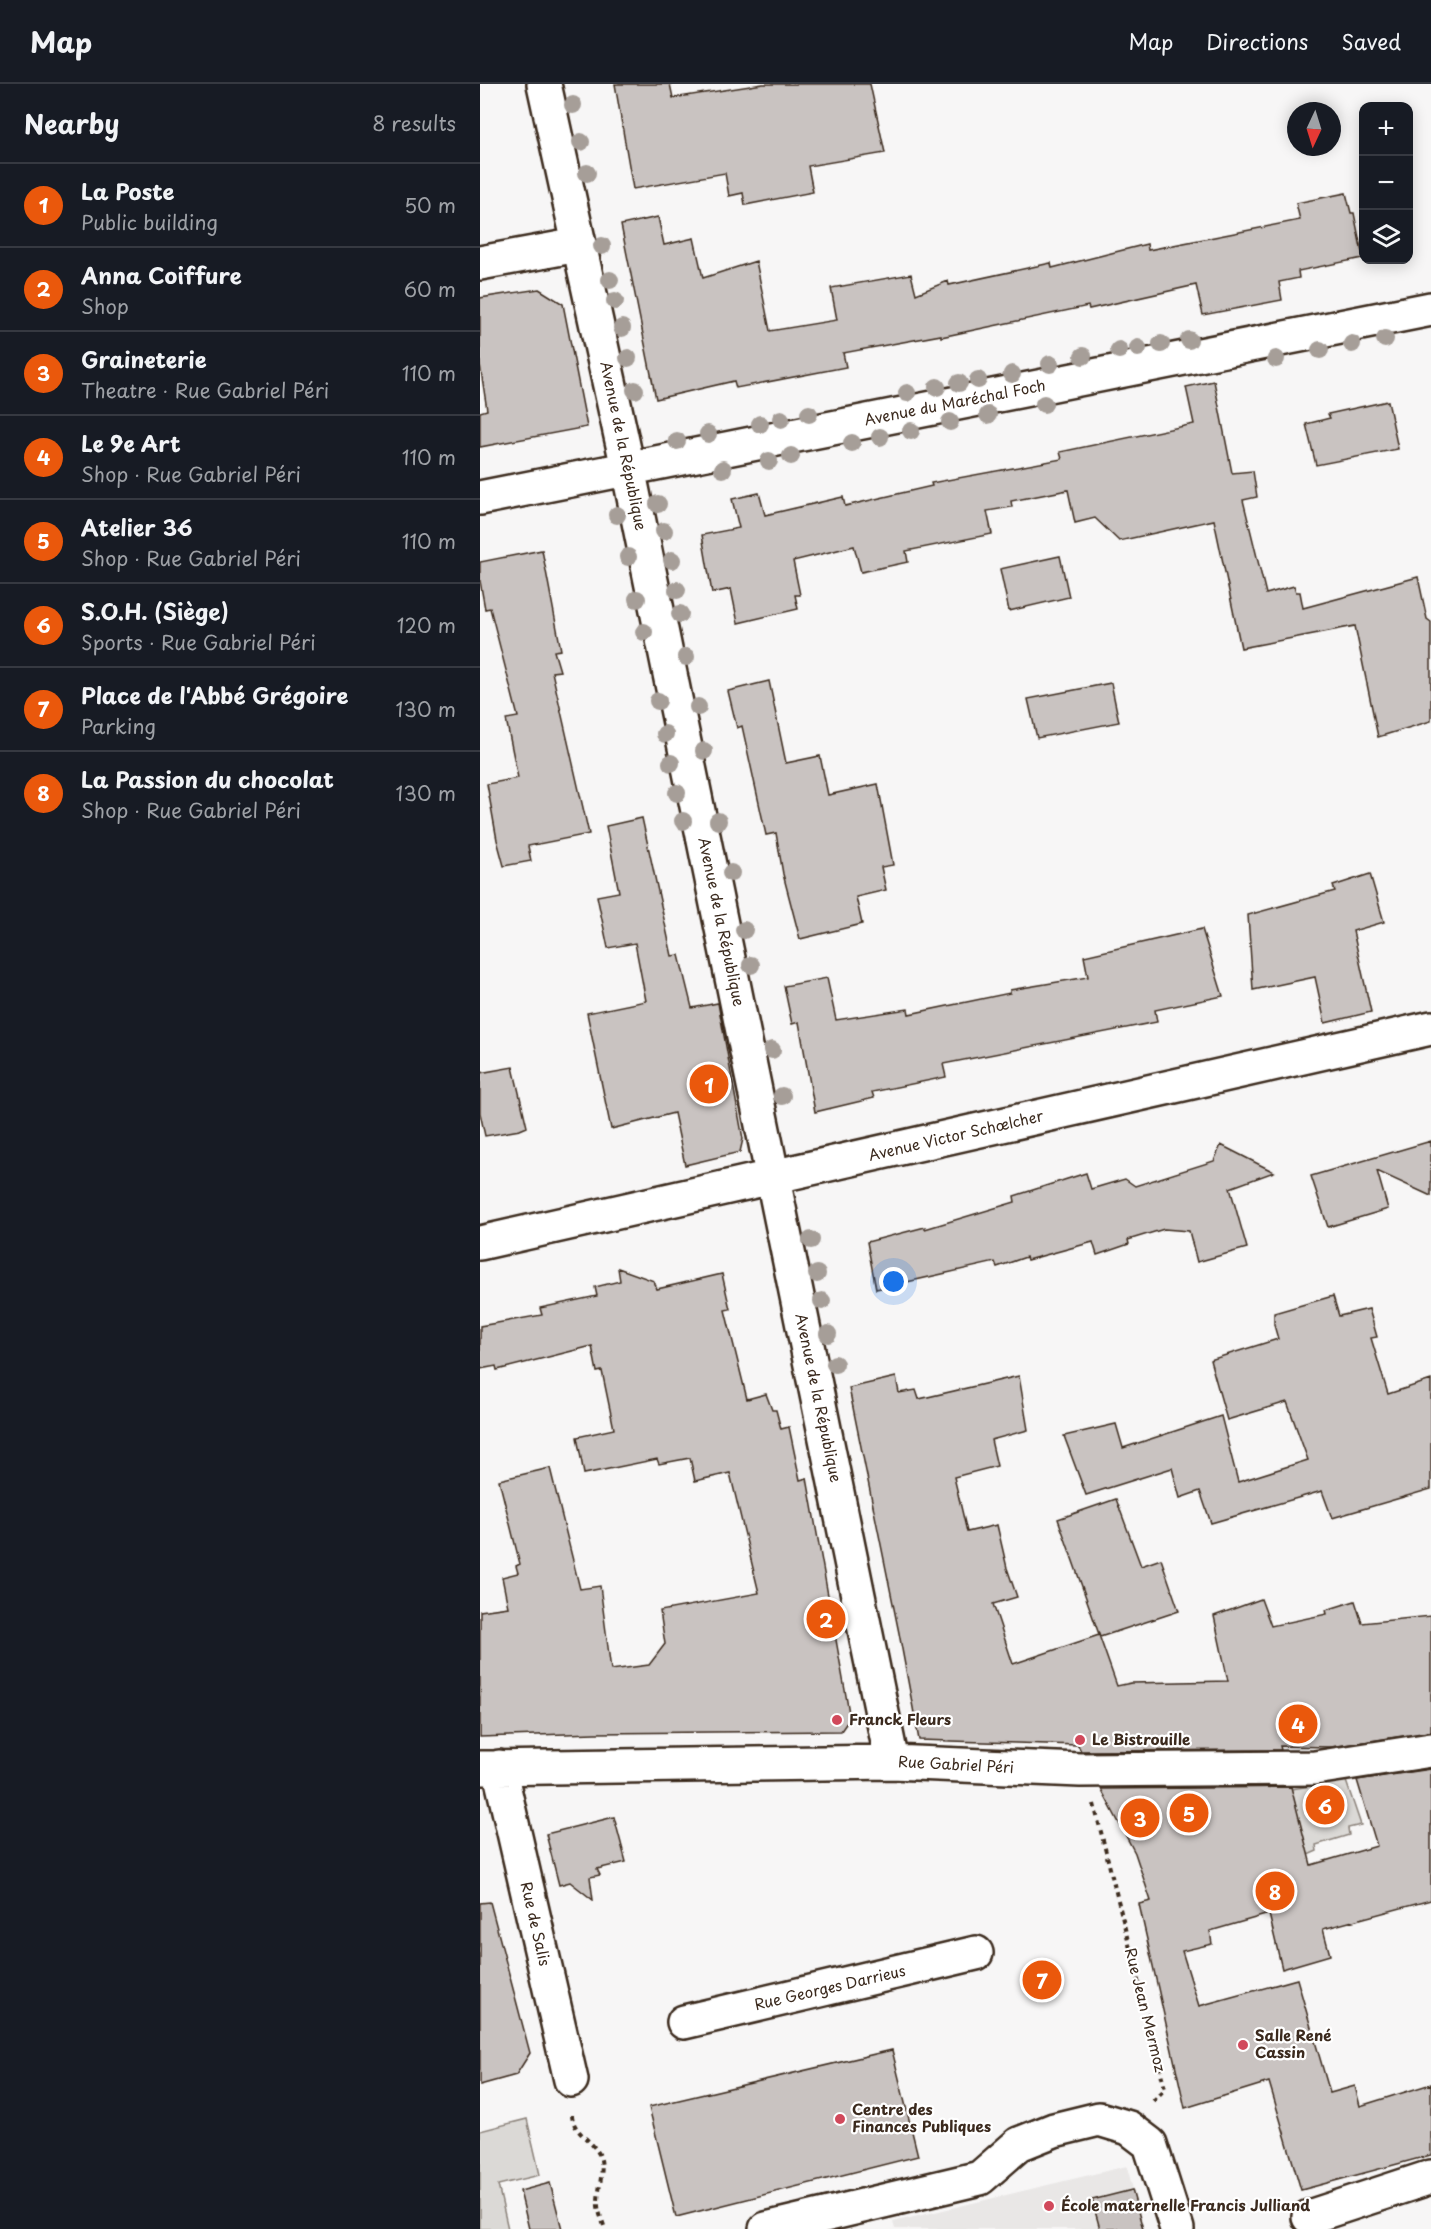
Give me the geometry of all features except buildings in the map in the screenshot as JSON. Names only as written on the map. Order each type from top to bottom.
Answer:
[{"type":"street","name":"Avenue de la République","points":[[544,84],[628,468],[892,1762]]},
{"type":"street","points":[[480,263],[578,245]]},
{"type":"street","name":"Avenue du Maréchal Foch","points":[[480,498],[1431,309]]},
{"type":"street","name":"Avenue Victor Schœlcher","points":[[480,1243],[1431,1028]]},
{"type":"street","name":"Rue Gabriel Péri","points":[[489,1768],[892,1762],[1080,1770],[1315,1768],[1431,1750]]},
{"type":"street","name":"Rue de Salis","points":[[489,1768],[571,2080]]},
{"type":"street","name":"Rue Georges Darrieus","points":[[684,2022],[976,1953]]},
{"type":"street","points":[[766,2229],[980,2178],[1019,2144],[1054,2130],[1114,2123],[1150,2144],[1177,2229]]},
{"type":"street","points":[[1328,2219],[1431,2177]]},
{"type":"path","name":"Rue Jean Mermoz","points":[[1080,1770],[1094,1804],[1165,2089],[1114,2123]]},
{"type":"path","points":[[571,2080],[573,2123],[599,2154],[601,2171],[598,2207],[605,2229]]},
{"type":"shaded area","points":[[1346,1781],[1361,1825],[1348,1828],[1349,1835],[1316,1845],[1317,1851],[1308,1855],[1291,1789]]},
{"type":"shaded area","points":[[527,2119],[540,2175],[498,2185],[508,2229],[480,2229],[480,2131]]},
{"type":"shaded area","name":"École maternelle Francis Julliand","points":[[1127,2166],[1143,2229],[895,2229],[893,2222]]},
{"type":"place","name":"La Poste","points":[[709,1084]]},
{"type":"place","name":"Anna Coiffure","points":[[826,1619]]},
{"type":"place","name":"Franck Fleurs","points":[[837,1720]]},
{"type":"place","name":"Le 9e Art","points":[[1298,1724]]},
{"type":"place","name":"Le Bistrouille","points":[[1080,1740]]},
{"type":"place","name":"S.O.H. (Siège)","points":[[1325,1805]]},
{"type":"place","name":"Atelier 36","points":[[1189,1813]]},
{"type":"place","name":"Graineterie","points":[[1140,1818]]},
{"type":"place","name":"La Passion du chocolat","points":[[1275,1891]]},
{"type":"place","name":"Place de l'Abbé Grégoire","points":[[1042,1980]]},
{"type":"place","name":"Salle René Cassin","points":[[1243,2045]]},
{"type":"place","name":"Centre des Finances Publiques","points":[[840,2119]]},
{"type":"place","name":"École maternelle Francis Julliand","points":[[1049,2206]]}]
